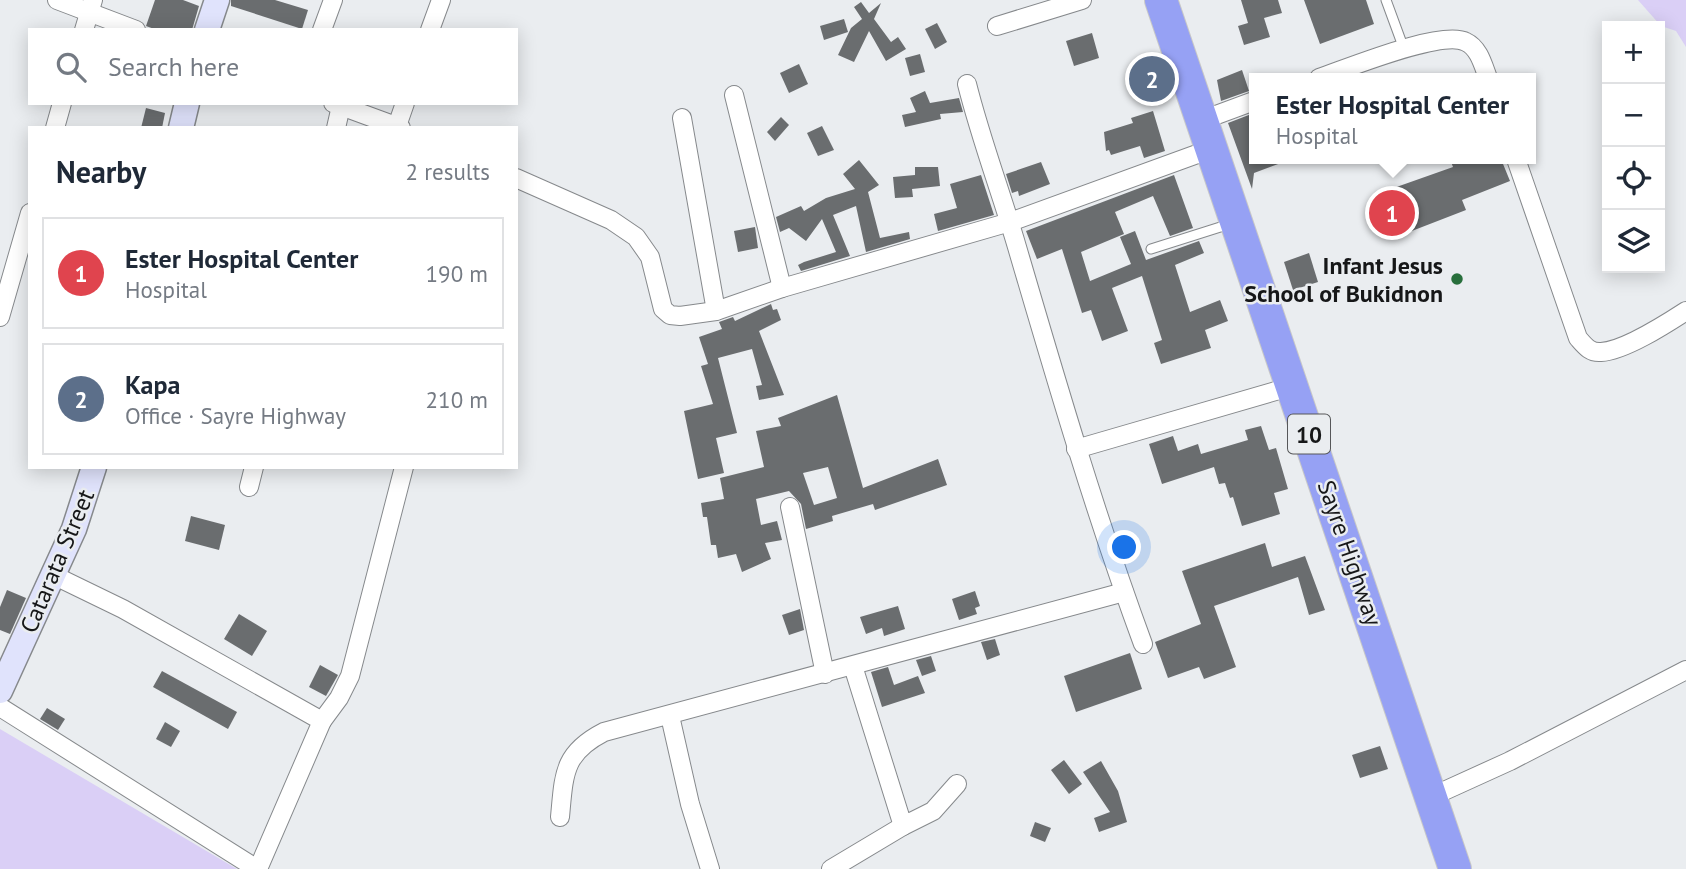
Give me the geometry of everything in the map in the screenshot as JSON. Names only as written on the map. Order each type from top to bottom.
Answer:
[{"type":"highway","name":"Sayre Highway","points":[[1161,0],[1433,796],[1455,869]]},
{"type":"street","points":[[57,0],[91,6],[132,28]]},
{"type":"street","points":[[208,28],[217,0]]},
{"type":"street","points":[[323,28],[333,0]]},
{"type":"street","points":[[431,28],[440,0]]},
{"type":"street","points":[[997,26],[1083,0]]},
{"type":"street","points":[[85,28],[91,6]]},
{"type":"street","points":[[1334,73],[1405,49],[1448,39],[1462,40],[1474,47],[1486,73]]},
{"type":"street","points":[[967,84],[980,137],[1010,222],[1076,449],[1143,644]]},
{"type":"street","points":[[734,95],[782,288]]},
{"type":"street","points":[[518,178],[611,220],[636,237],[650,257],[666,312],[680,316],[716,311],[782,288],[1010,222],[1205,135],[1249,104]]},
{"type":"street","points":[[56,126],[61,105]]},
{"type":"street","points":[[181,126],[187,105]]},
{"type":"street","points":[[336,126],[337,105],[396,126]]},
{"type":"street","points":[[399,126],[404,105]]},
{"type":"street","points":[[682,118],[716,311]]},
{"type":"street","points":[[1518,164],[1578,338],[1588,349],[1599,353],[1615,349],[1686,311]]},
{"type":"street","points":[[0,317],[28,220]]},
{"type":"street","points":[[1076,449],[1293,386]]},
{"type":"street","name":"Catarata Street","points":[[0,691],[74,529],[93,469]]},
{"type":"street","points":[[249,487],[254,469]]},
{"type":"street","points":[[0,707],[258,869],[322,722],[350,676],[403,469]]},
{"type":"street","points":[[790,507],[825,674]]},
{"type":"street","points":[[53,575],[123,609],[322,722]]},
{"type":"street","points":[[560,817],[568,761],[581,743],[604,732],[1124,592]]},
{"type":"street","points":[[853,666],[903,826]]},
{"type":"street","points":[[1433,796],[1510,761],[1686,670]]},
{"type":"street","points":[[670,716],[690,804],[710,869]]},
{"type":"street","points":[[831,869],[933,811],[957,784]]},
{"type":"lane","points":[[1386,0],[1405,49]]},
{"type":"lane","points":[[1151,249],[1236,222]]},
{"type":"shaded area","points":[[1638,0],[1686,0],[1686,47],[1676,31],[1665,27],[1665,21],[1657,21]]},
{"type":"shaded area","points":[[0,729],[237,869],[0,869]]},
{"type":"building","points":[[155,0],[183,0],[199,6],[193,28],[146,26]]},
{"type":"building","points":[[231,0],[275,0],[308,10],[302,28],[299,28],[231,6]]},
{"type":"building","points":[[1241,0],[1278,0],[1282,13],[1264,18],[1270,37],[1244,45],[1238,26],[1248,23]]},
{"type":"building","points":[[1304,0],[1366,0],[1374,24],[1320,44]]},
{"type":"building","points":[[861,2],[869,13],[881,3],[874,19],[891,42],[898,37],[906,49],[886,61],[869,31],[854,62],[838,55],[851,28],[862,19],[854,7]]},
{"type":"building","points":[[844,19],[848,32],[824,40],[820,26]]},
{"type":"building","points":[[937,23],[947,42],[935,49],[925,29]]},
{"type":"building","points":[[1092,33],[1099,58],[1074,66],[1066,41]]},
{"type":"building","points":[[920,54],[925,72],[910,76],[905,58]]},
{"type":"building","points":[[799,64],[808,84],[789,93],[780,73]]},
{"type":"building","points":[[1242,70],[1249,91],[1221,101],[1217,80]]},
{"type":"building","points":[[925,91],[930,103],[959,98],[963,112],[940,114],[941,119],[905,127],[902,115],[916,112],[910,98]]},
{"type":"building","points":[[146,108],[165,113],[162,126],[142,126]]},
{"type":"building","points":[[1153,111],[1165,151],[1144,158],[1140,146],[1111,155],[1109,150],[1106,151],[1104,132],[1133,123],[1131,118]]},
{"type":"building","points":[[1249,115],[1249,164],[1278,164],[1254,173],[1252,189],[1228,123]]},
{"type":"building","points":[[781,117],[789,125],[775,141],[767,132]]},
{"type":"building","points":[[822,126],[834,150],[818,156],[807,133]]},
{"type":"building","points":[[859,160],[879,185],[868,192],[880,238],[909,232],[910,239],[866,252],[856,206],[833,215],[850,256],[801,271],[798,265],[836,252],[822,219],[806,241],[789,228],[780,232],[776,217],[801,206],[804,211],[826,198],[855,189],[843,174]]},
{"type":"building","points":[[1041,162],[1050,184],[1019,196],[1018,191],[1012,193],[1006,174]]},
{"type":"building","points":[[1452,164],[1503,164],[1510,181],[1462,200],[1466,210],[1404,234],[1388,190],[1453,167]]},
{"type":"building","points":[[915,167],[938,167],[940,186],[912,189],[913,197],[895,198],[893,177],[915,175]]},
{"type":"building","points":[[981,175],[994,215],[938,231],[934,214],[957,208],[950,184]]},
{"type":"building","points":[[1174,175],[1193,228],[1170,236],[1153,196],[1115,212],[1124,234],[1081,252],[1090,281],[1131,264],[1120,237],[1135,231],[1146,260],[1199,241],[1204,253],[1175,265],[1190,312],[1220,300],[1228,321],[1205,330],[1211,348],[1161,364],[1154,343],[1162,340],[1142,276],[1112,288],[1128,331],[1102,341],[1091,310],[1082,313],[1062,249],[1037,259],[1026,231]]},
{"type":"building","points":[[755,227],[758,248],[738,252],[734,231]]},
{"type":"building","points":[[1309,253],[1318,282],[1293,290],[1284,262]]},
{"type":"building","points":[[771,304],[773,310],[777,309],[781,320],[759,331],[784,395],[759,400],[756,386],[762,385],[752,349],[718,358],[737,433],[716,438],[724,473],[698,479],[684,411],[713,404],[701,366],[708,364],[699,337],[722,329],[719,322],[733,317],[735,321]]},
{"type":"building","points":[[837,395],[863,488],[938,459],[947,485],[875,510],[873,504],[832,516],[833,521],[806,529],[801,504],[789,491],[756,499],[761,525],[777,521],[782,540],[765,543],[771,559],[742,572],[736,554],[718,558],[716,545],[711,545],[707,517],[703,517],[701,503],[724,499],[720,478],[764,467],[756,431],[781,426],[778,418]],"holes":[[[828,467],[837,498],[814,505],[803,473]]]},
{"type":"building","points":[[1261,426],[1269,450],[1276,448],[1288,489],[1274,493],[1280,514],[1242,526],[1233,497],[1230,498],[1225,483],[1219,484],[1214,467],[1162,484],[1149,444],[1173,436],[1178,451],[1198,444],[1201,454],[1248,440],[1245,430]]},
{"type":"building","points":[[191,516],[225,525],[219,550],[185,541]]},
{"type":"building","points":[[1265,543],[1272,567],[1305,556],[1325,610],[1309,615],[1298,577],[1214,606],[1236,667],[1204,679],[1199,667],[1168,678],[1155,642],[1201,624],[1182,571]]},
{"type":"building","points":[[7,590],[26,598],[10,634],[0,630],[0,607]]},
{"type":"building","points":[[975,591],[980,606],[975,608],[977,614],[959,620],[952,599]]},
{"type":"building","points":[[898,606],[905,629],[884,636],[882,628],[866,634],[860,617]]},
{"type":"building","points":[[800,609],[804,630],[789,635],[782,615]]},
{"type":"building","points":[[239,614],[267,631],[252,656],[224,639]]},
{"type":"building","points":[[995,639],[1000,655],[987,660],[981,642]]},
{"type":"building","points":[[1130,653],[1142,689],[1076,712],[1064,676]]},
{"type":"building","points":[[931,656],[936,671],[922,676],[916,660]]},
{"type":"building","points":[[320,665],[338,675],[326,696],[309,687]]},
{"type":"building","points":[[888,667],[894,685],[918,676],[925,693],[882,707],[871,672]]},
{"type":"building","points":[[162,671],[237,712],[228,729],[153,687]]},
{"type":"building","points":[[47,708],[65,719],[58,730],[40,719]]},
{"type":"building","points":[[165,722],[180,731],[171,747],[156,739]]},
{"type":"building","points":[[1380,746],[1388,769],[1360,778],[1352,755]]},
{"type":"building","points":[[1064,760],[1082,784],[1069,794],[1051,770]]},
{"type":"building","points":[[1101,761],[1118,791],[1127,822],[1099,832],[1094,818],[1110,812],[1083,772]]},
{"type":"building","points":[[1035,822],[1051,828],[1045,842],[1030,836]]},
{"type":"place","name":"Kapa","points":[[1152,79]]},
{"type":"place","name":"Ester Hospital Center","points":[[1392,213]]},
{"type":"place","name":"Infant Jesus School of Bukidnon","points":[[1457,279]]}]
